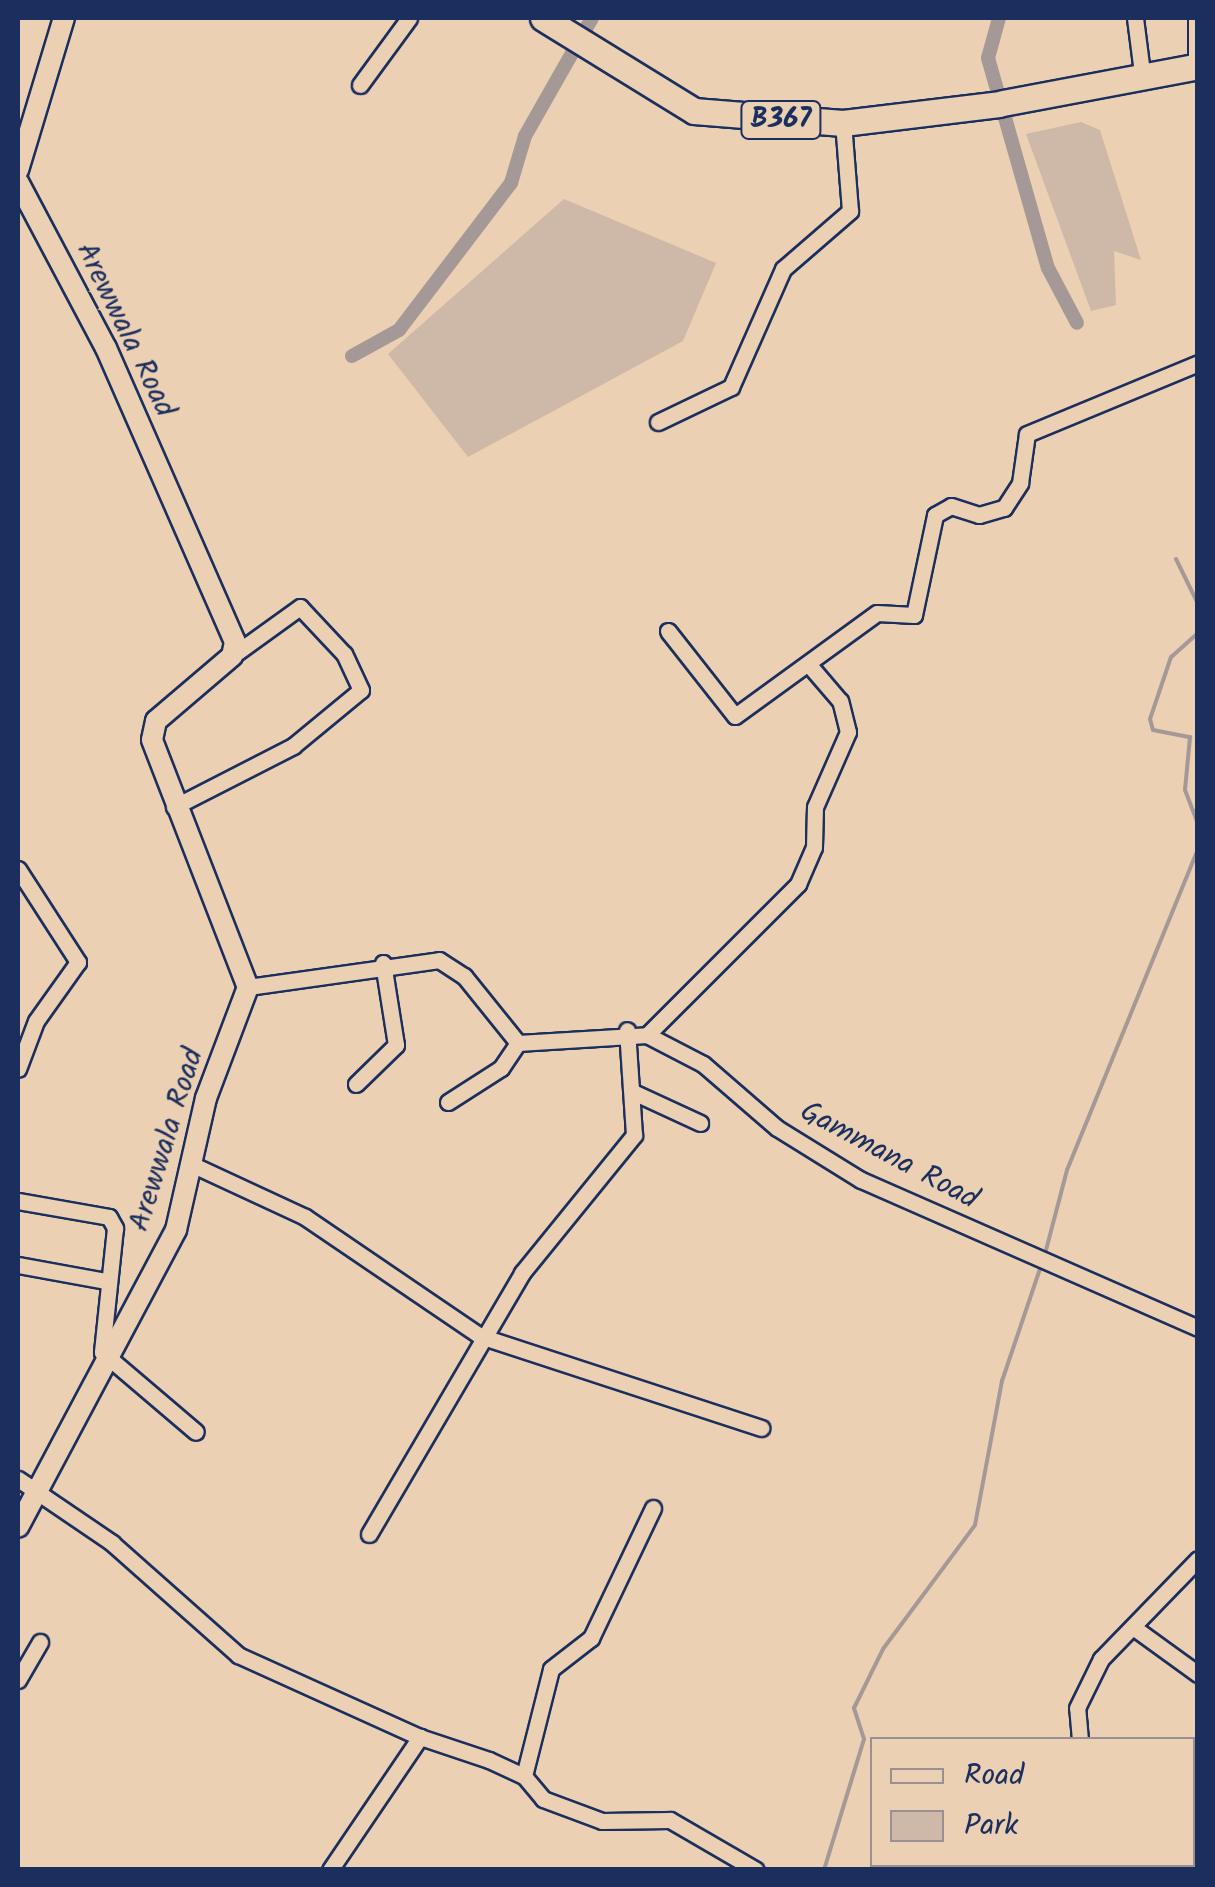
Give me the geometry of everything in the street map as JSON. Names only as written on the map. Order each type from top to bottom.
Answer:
[{"type":"main road","name":"B367","points":[[542,18],[694,110],[843,123],[1001,103],[1142,73],[1197,66]]},
{"type":"street","points":[[18,170],[64,18]]},
{"type":"street","points":[[360,84],[410,18]]},
{"type":"street","points":[[1134,18],[1142,73]]},
{"type":"street","points":[[1196,18],[1197,66]]},
{"type":"street","points":[[658,422],[730,387],[783,269],[850,210],[843,123]]},
{"type":"street","name":"Arewwala Road","points":[[18,182],[106,348],[234,642],[232,656]]},
{"type":"street","points":[[668,631],[735,716],[811,667],[876,613],[914,616],[936,515],[951,506],[979,516],[1004,508],[1020,483],[1027,434],[1198,362]]},
{"type":"street","points":[[174,807],[292,746],[361,690],[344,654],[300,607],[232,656],[156,721],[154,762],[174,807],[216,889],[248,987],[383,963],[438,960],[464,976],[518,1043],[500,1068],[448,1102]]},
{"type":"street","points":[[646,1035],[798,884],[814,847],[815,807],[848,732],[840,701],[811,667]]},
{"type":"street","points":[[18,869],[78,962],[36,1021],[18,1069]]},
{"type":"street","points":[[356,1084],[396,1045],[383,963]]},
{"type":"street","name":"Arewwala Road","points":[[18,1527],[176,1230],[192,1164],[248,987]]},
{"type":"street","points":[[370,1534],[422,1454],[480,1336],[634,1135],[627,1030]]},
{"type":"street","name":"Gammana Road","points":[[518,1043],[627,1030],[646,1035],[703,1064],[776,1128],[862,1180],[1198,1328]]},
{"type":"street","points":[[632,1092],[700,1124]]},
{"type":"street","points":[[192,1164],[305,1217],[480,1336],[762,1428]]},
{"type":"street","points":[[18,1201],[108,1217],[115,1228],[99,1333],[109,1361],[196,1432]]},
{"type":"street","points":[[18,1265],[105,1281]]},
{"type":"street","points":[[18,1479],[41,1489],[238,1654],[420,1737],[524,1776],[543,1799],[602,1821],[670,1820],[756,1870]]},
{"type":"street","points":[[524,1776],[550,1669],[591,1638],[653,1508]]},
{"type":"street","points":[[1080,1737],[1077,1708],[1101,1658],[1198,1559]]},
{"type":"street","points":[[1132,1627],[1198,1674]]},
{"type":"street","points":[[18,1680],[40,1642]]},
{"type":"street","points":[[330,1870],[420,1737]]},
{"type":"green space","points":[[1081,122],[1100,130],[1141,260],[1114,251],[1116,305],[1091,311],[1026,134]]},
{"type":"green space","points":[[564,199],[716,263],[683,341],[468,457],[388,354]]},
{"type":"waterway","points":[[352,356],[399,330],[511,183],[525,136],[592,18]]},
{"type":"waterway","points":[[999,18],[988,58],[1048,268],[1077,323]]},
{"type":"waterway","points":[[1176,559],[1198,604]]},
{"type":"waterway","points":[[1198,633],[1171,657],[1150,719],[1153,730],[1190,737],[1185,790],[1198,824]]},
{"type":"waterway","points":[[1045,1254],[1067,1170],[1198,849]]},
{"type":"waterway","points":[[824,1870],[864,1739],[854,1708],[883,1649],[975,1525],[1002,1381],[1042,1263]]}]
